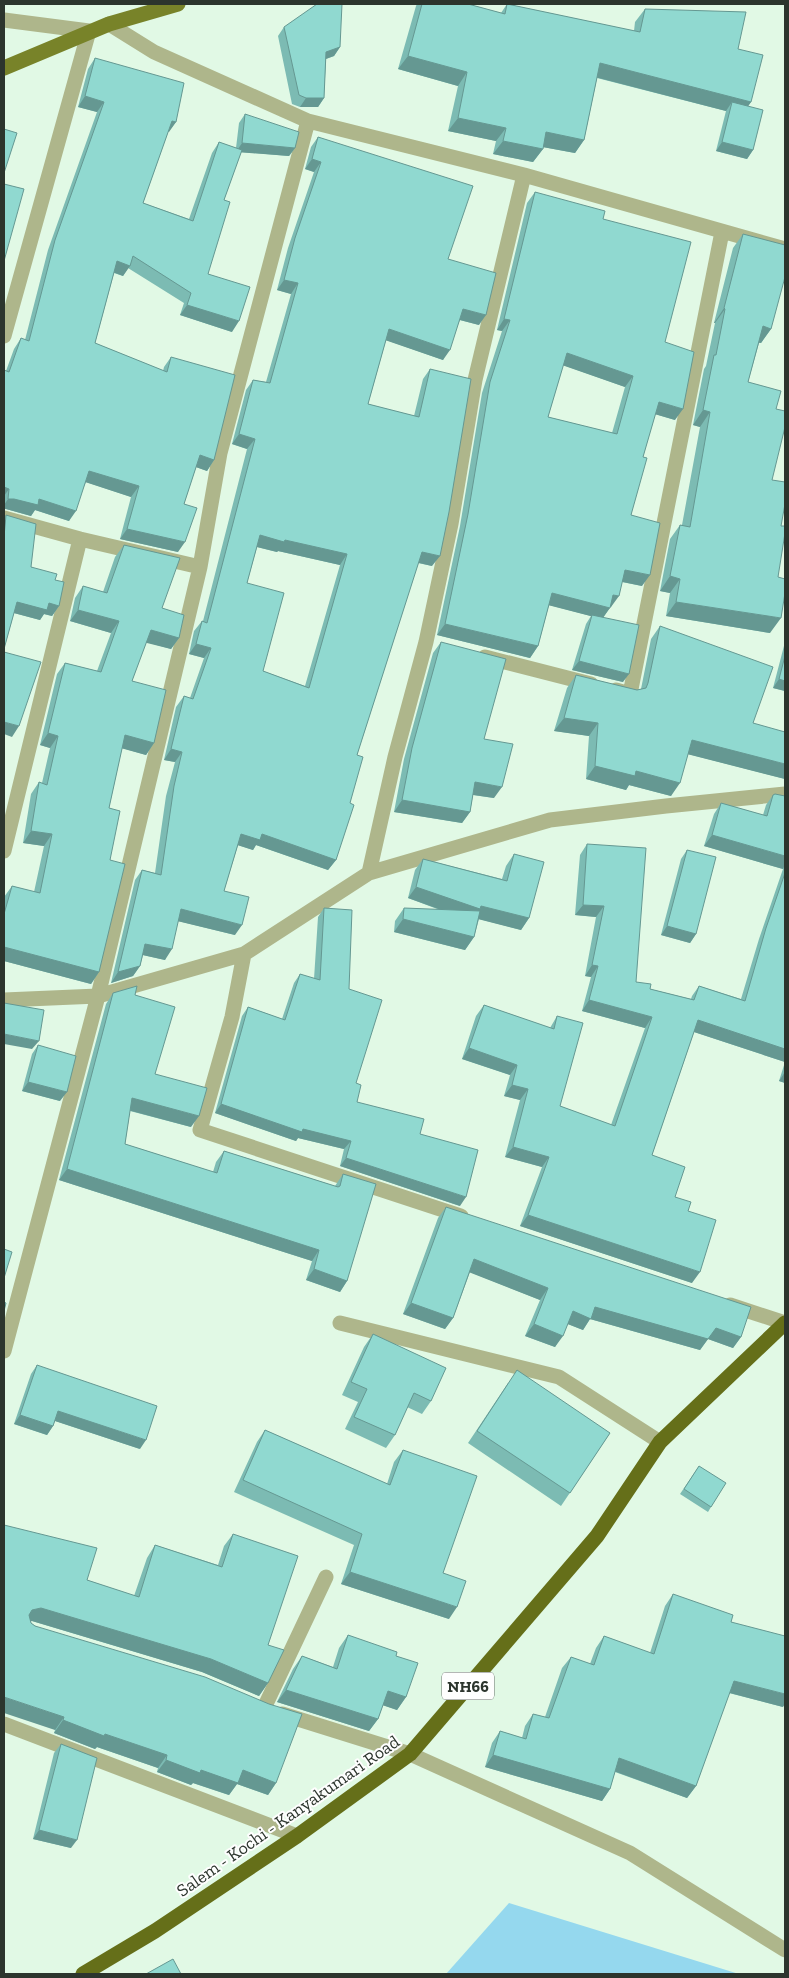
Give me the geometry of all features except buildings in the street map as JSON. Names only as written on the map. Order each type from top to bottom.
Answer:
[{"type":"highway","name":"Salem - Kochi - Kanyakumari Road","points":[[83,1974],[155,1931],[297,1836],[410,1754],[597,1536],[660,1442],[785,1323]]},
{"type":"main road","points":[[4,68],[109,24],[178,4]]},
{"type":"street","points":[[4,20],[89,32],[4,336]]},
{"type":"street","points":[[109,24],[154,52],[308,121],[524,175],[785,249]]},
{"type":"street","points":[[4,1350],[98,996],[200,567],[220,453],[308,121]]},
{"type":"street","points":[[369,873],[395,756],[426,642],[451,524],[475,380],[524,175]]},
{"type":"street","points":[[472,654],[630,694],[722,232]]},
{"type":"street","points":[[4,518],[80,539],[200,567]]},
{"type":"street","points":[[4,851],[80,539]]},
{"type":"street","points":[[426,642],[444,646]]},
{"type":"street","points":[[4,1000],[98,996],[244,954],[369,873],[550,820],[785,794]]},
{"type":"street","points":[[244,954],[232,1017],[200,1130],[471,1219]]},
{"type":"street","points":[[720,1302],[785,1323]]},
{"type":"street","points":[[340,1323],[559,1377],[660,1442]]},
{"type":"street","points":[[264,1708],[326,1577]]},
{"type":"street","points":[[248,1701],[264,1708],[410,1754],[630,1853],[785,1950]]},
{"type":"street","points":[[4,1724],[297,1836]]},
{"type":"water","points":[[509,1903],[739,1974],[446,1974]]}]
